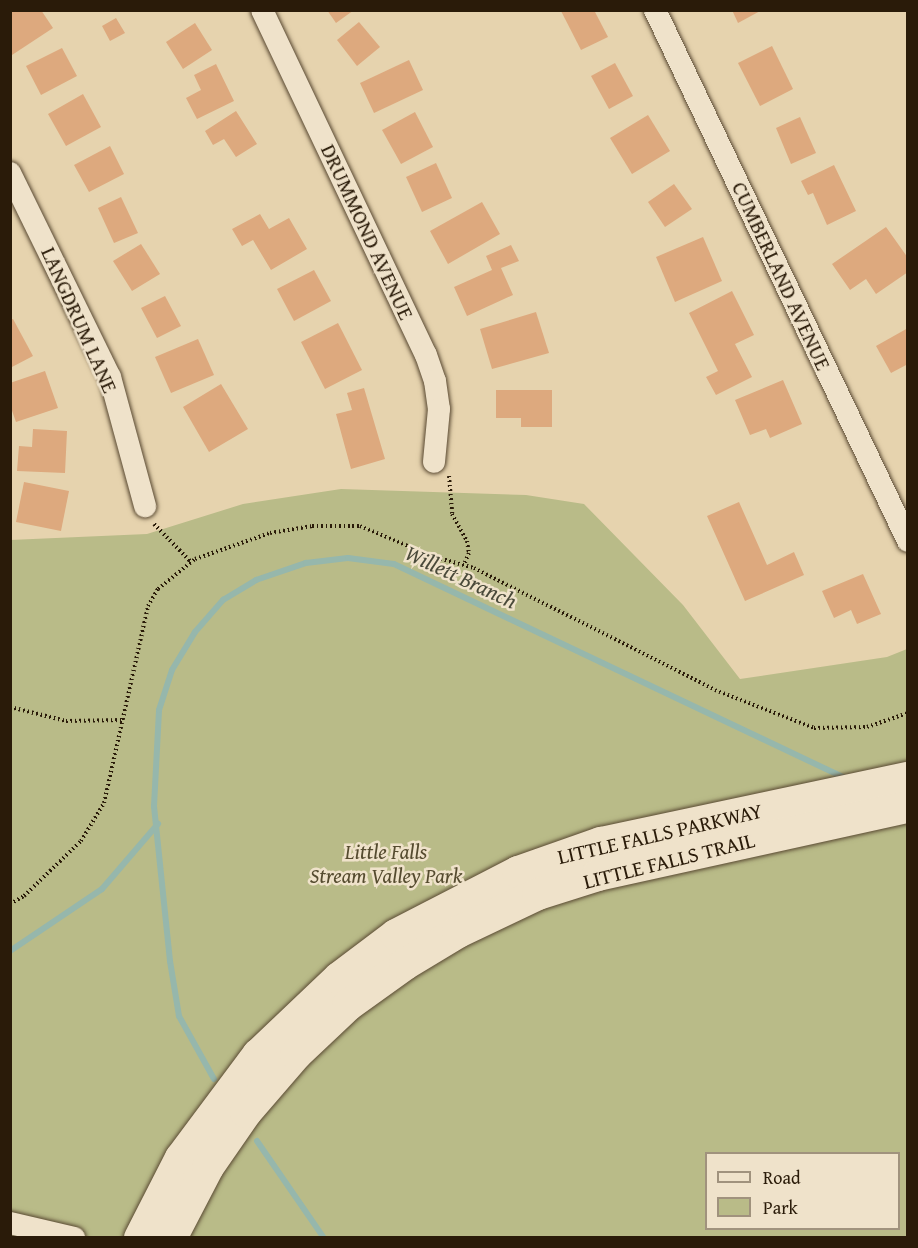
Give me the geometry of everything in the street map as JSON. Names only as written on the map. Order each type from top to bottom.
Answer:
[{"type":"main road","name":"LITTLE FALLS PARKWAY","points":[[140,1238],[181,1158],[258,1055],[339,978],[396,935],[467,896],[559,857],[601,843],[843,792],[897,795]]},
{"type":"main road","name":"LITTLE FALLS PARKWAY","points":[[171,1238],[208,1167],[246,1112],[289,1062],[348,1005],[414,958],[538,894],[598,875],[897,795]]},
{"type":"street","name":"DRUMMOND AVENUE","points":[[262,10],[426,355],[435,381],[439,410],[435,462]]},
{"type":"street","name":"CUMBERLAND AVENUE","points":[[655,10],[907,536]]},
{"type":"street","name":"LANGDRUM LANE","points":[[10,173],[110,377],[145,506]]},
{"type":"street","points":[[10,1223],[74,1238]]},
{"type":"path","points":[[435,462],[452,479],[452,514],[467,541],[469,553],[464,565]]},
{"type":"path","points":[[145,506],[144,513],[191,562]]},
{"type":"path","points":[[10,904],[24,896],[81,841],[104,803],[148,606],[164,582],[191,562],[270,533],[337,524],[360,526],[464,565],[715,690],[814,728],[867,727],[908,713]]},
{"type":"path","points":[[10,707],[66,721],[122,720]]},
{"type":"green space","name":"Little Falls Stream Valley Park","points":[[341,489],[526,495],[584,504],[683,605],[740,679],[887,657],[907,649],[907,1237],[11,1237],[10,540],[147,534],[243,504]]},
{"type":"building","points":[[10,10],[41,10],[53,28],[12,55]]},
{"type":"building","points":[[327,10],[354,10],[336,23]]},
{"type":"building","points":[[594,10],[608,37],[581,50],[561,11]]},
{"type":"building","points":[[732,10],[762,10],[738,23]]},
{"type":"building","points":[[116,18],[125,33],[110,41],[102,26]]},
{"type":"building","points":[[359,22],[380,47],[357,66],[337,40]]},
{"type":"building","points":[[195,23],[212,50],[183,69],[166,42]]},
{"type":"building","points":[[772,46],[793,89],[760,106],[738,63]]},
{"type":"building","points":[[62,48],[77,76],[41,95],[26,66]]},
{"type":"building","points":[[409,60],[423,90],[374,113],[360,83]]},
{"type":"building","points":[[615,63],[633,96],[609,109],[591,76]]},
{"type":"building","points":[[216,64],[234,101],[197,119],[186,98],[201,90],[194,75]]},
{"type":"building","points":[[83,94],[101,127],[66,146],[48,114]]},
{"type":"building","points":[[236,111],[257,144],[236,157],[224,139],[213,145],[205,131]]},
{"type":"building","points":[[415,112],[433,147],[401,164],[382,130]]},
{"type":"building","points":[[648,115],[670,151],[632,174],[610,138]]},
{"type":"building","points":[[800,117],[816,153],[791,164],[776,128]]},
{"type":"building","points":[[110,146],[124,174],[89,192],[74,165]]},
{"type":"building","points":[[436,163],[452,198],[422,212],[406,177]]},
{"type":"building","points":[[834,165],[856,211],[827,225],[813,193],[808,195],[801,181]]},
{"type":"building","points":[[674,184],[692,209],[665,227],[648,202]]},
{"type":"building","points":[[121,197],[138,233],[114,243],[98,208]]},
{"type":"building","points":[[482,202],[500,234],[448,264],[430,231]]},
{"type":"building","points":[[260,214],[269,229],[289,218],[307,249],[271,270],[253,240],[242,246],[232,229]]},
{"type":"building","points":[[886,227],[908,258],[908,272],[876,294],[866,279],[850,290],[832,264]]},
{"type":"building","points":[[703,237],[722,281],[675,302],[656,257]]},
{"type":"building","points":[[141,244],[160,274],[132,291],[113,261]]},
{"type":"building","points":[[511,245],[519,261],[501,268],[513,295],[467,316],[454,287],[492,270],[486,256]]},
{"type":"building","points":[[314,270],[331,301],[294,321],[277,289]]},
{"type":"building","points":[[732,291],[754,335],[735,344],[752,377],[716,395],[706,377],[718,371],[689,313]]},
{"type":"building","points":[[165,296],[181,326],[157,338],[141,308]]},
{"type":"building","points":[[536,312],[549,353],[492,369],[480,329]]},
{"type":"building","points":[[13,319],[33,356],[10,368],[10,320]]},
{"type":"building","points":[[338,323],[362,370],[325,389],[301,342]]},
{"type":"building","points":[[908,328],[908,364],[891,373],[876,346]]},
{"type":"building","points":[[198,339],[214,375],[171,393],[155,357]]},
{"type":"building","points":[[45,371],[58,408],[16,422],[10,405],[10,383]]},
{"type":"building","points":[[783,380],[802,424],[770,438],[766,429],[750,435],[735,400]]},
{"type":"building","points":[[221,384],[248,429],[209,452],[183,407]]},
{"type":"building","points":[[364,388],[385,459],[351,469],[336,414],[352,410],[347,393]]},
{"type":"building","points":[[496,390],[552,390],[552,427],[521,427],[521,418],[496,418]]},
{"type":"building","points":[[33,429],[67,431],[65,473],[17,471],[19,446],[32,447]]},
{"type":"building","points":[[24,482],[69,491],[61,531],[16,522]]},
{"type":"building","points":[[739,502],[767,565],[794,552],[804,575],[745,601],[707,516]]},
{"type":"building","points":[[863,574],[881,614],[857,624],[851,610],[834,618],[822,591]]},
{"type":"waterway","name":"Willett Branch","points":[[214,1079],[179,1016],[170,961],[154,806],[159,710],[172,670],[195,632],[223,600],[256,580],[306,563],[348,558],[394,564],[847,779]]},
{"type":"waterway","points":[[10,951],[102,889],[158,824]]},
{"type":"waterway","name":"Willett Branch","points":[[257,1141],[324,1238]]}]
